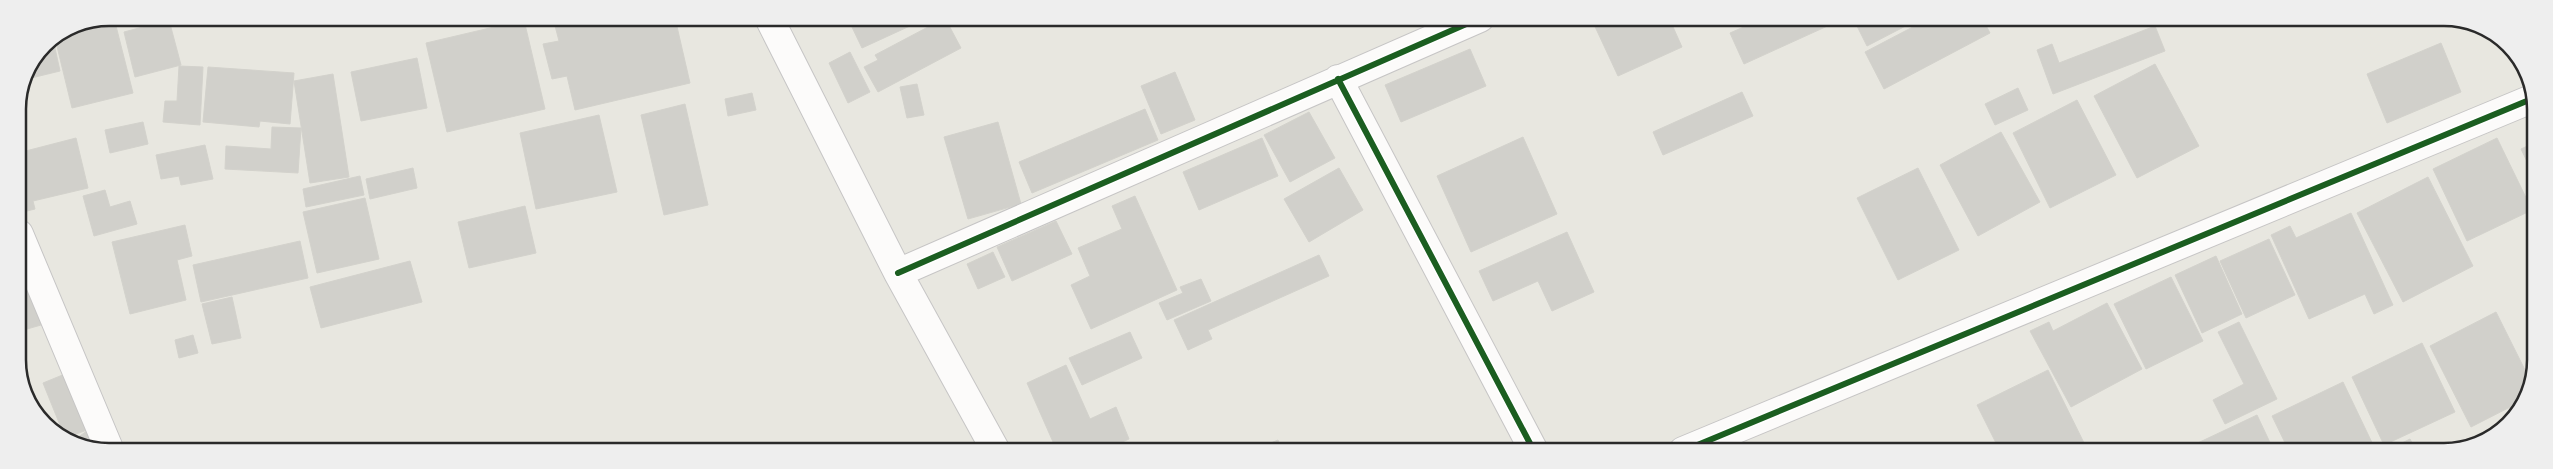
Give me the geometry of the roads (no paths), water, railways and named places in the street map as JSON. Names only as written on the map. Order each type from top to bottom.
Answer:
[{"type":"street","points":[[773,26],[898,273],[992,443]]},
{"type":"street","points":[[898,273],[1461,26]]},
{"type":"street","points":[[1338,79],[1530,443]]},
{"type":"street","points":[[1702,443],[2526,101]]},
{"type":"street","points":[[26,251],[107,443]]}]
